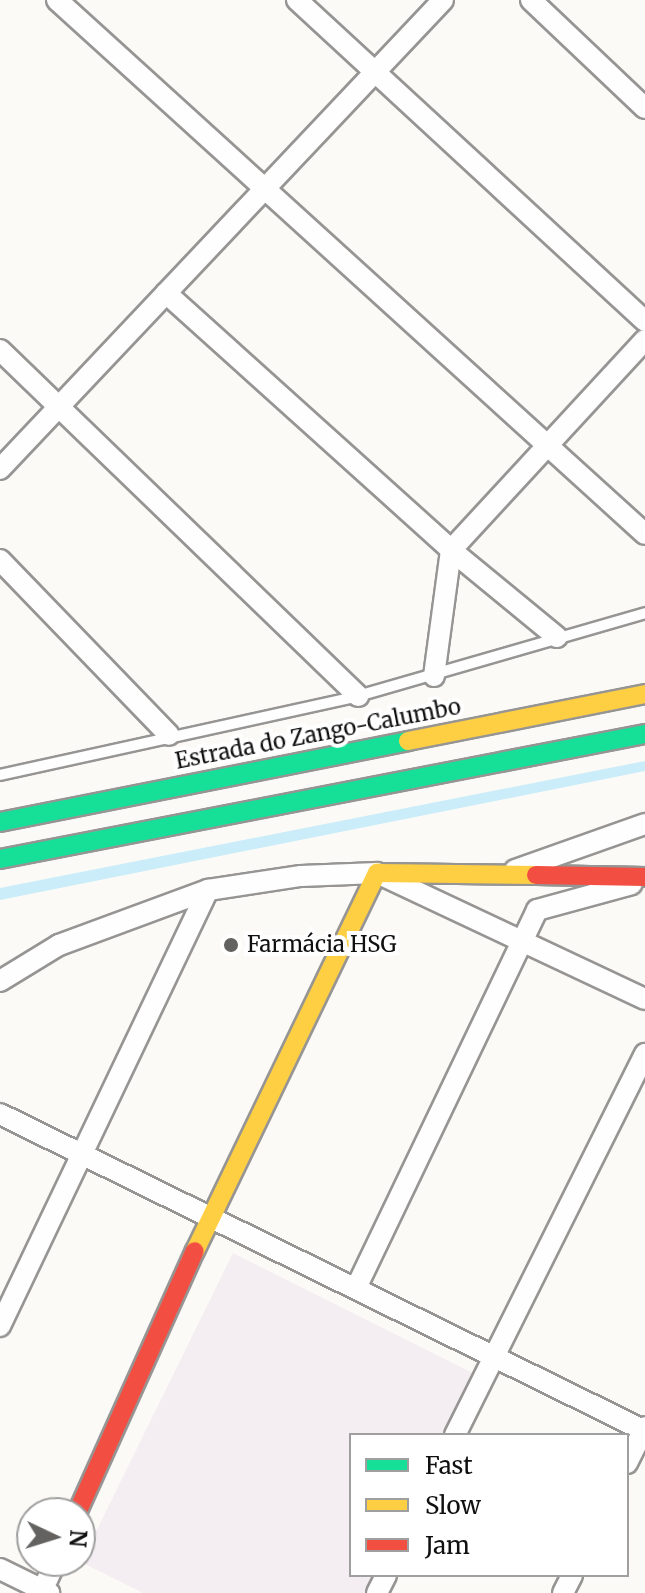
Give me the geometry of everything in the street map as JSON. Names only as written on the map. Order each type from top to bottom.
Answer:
[{"type":"main road","name":"Estrada do Zango-Calumbo","points":[[0,822],[645,694]]},
{"type":"main road","points":[[0,859],[645,734]]},
{"type":"main road","points":[[84,1497],[211,1217],[377,873],[511,871],[645,879]]},
{"type":"street","points":[[57,0],[546,448],[645,534]]},
{"type":"street","points":[[297,0],[645,321]]},
{"type":"street","points":[[0,469],[443,0]]},
{"type":"street","points":[[531,0],[645,108]]},
{"type":"street","points":[[166,293],[451,550],[557,637]]},
{"type":"street","points":[[434,676],[451,550],[645,340]]},
{"type":"street","points":[[0,350],[61,405],[358,696]]},
{"type":"street","points":[[0,560],[169,735]]},
{"type":"street","points":[[511,871],[645,824]]},
{"type":"street","points":[[0,981],[59,945],[208,890],[301,876],[377,873],[523,938],[645,999]]},
{"type":"street","points":[[357,1286],[537,910],[645,879]]},
{"type":"street","points":[[0,1326],[85,1156],[208,890]]},
{"type":"street","points":[[456,1433],[645,1054]]},
{"type":"street","points":[[0,1114],[644,1429],[629,1459]]},
{"type":"street","points":[[0,1569],[44,1592]]},
{"type":"lane","points":[[0,775],[169,735],[358,696],[645,613]]},
{"type":"shaded area","points":[[233,1253],[475,1374],[446,1433],[349,1433],[349,1577],[375,1577],[367,1593],[143,1593],[96,1570],[96,1532]]},
{"type":"water","points":[[645,761],[645,771],[0,900],[0,888]]},
{"type":"traffic: fast","points":[[0,859],[645,734]]},
{"type":"traffic: fast","points":[[0,822],[408,741]]},
{"type":"traffic: slow","points":[[408,741],[645,694]]},
{"type":"traffic: slow","points":[[195,1251],[377,873],[536,875]]},
{"type":"traffic: jam","points":[[536,875],[645,877]]},
{"type":"traffic: jam","points":[[84,1497],[195,1251]]},
{"type":"place","name":"Farmácia HSG","points":[[231,945]]}]
